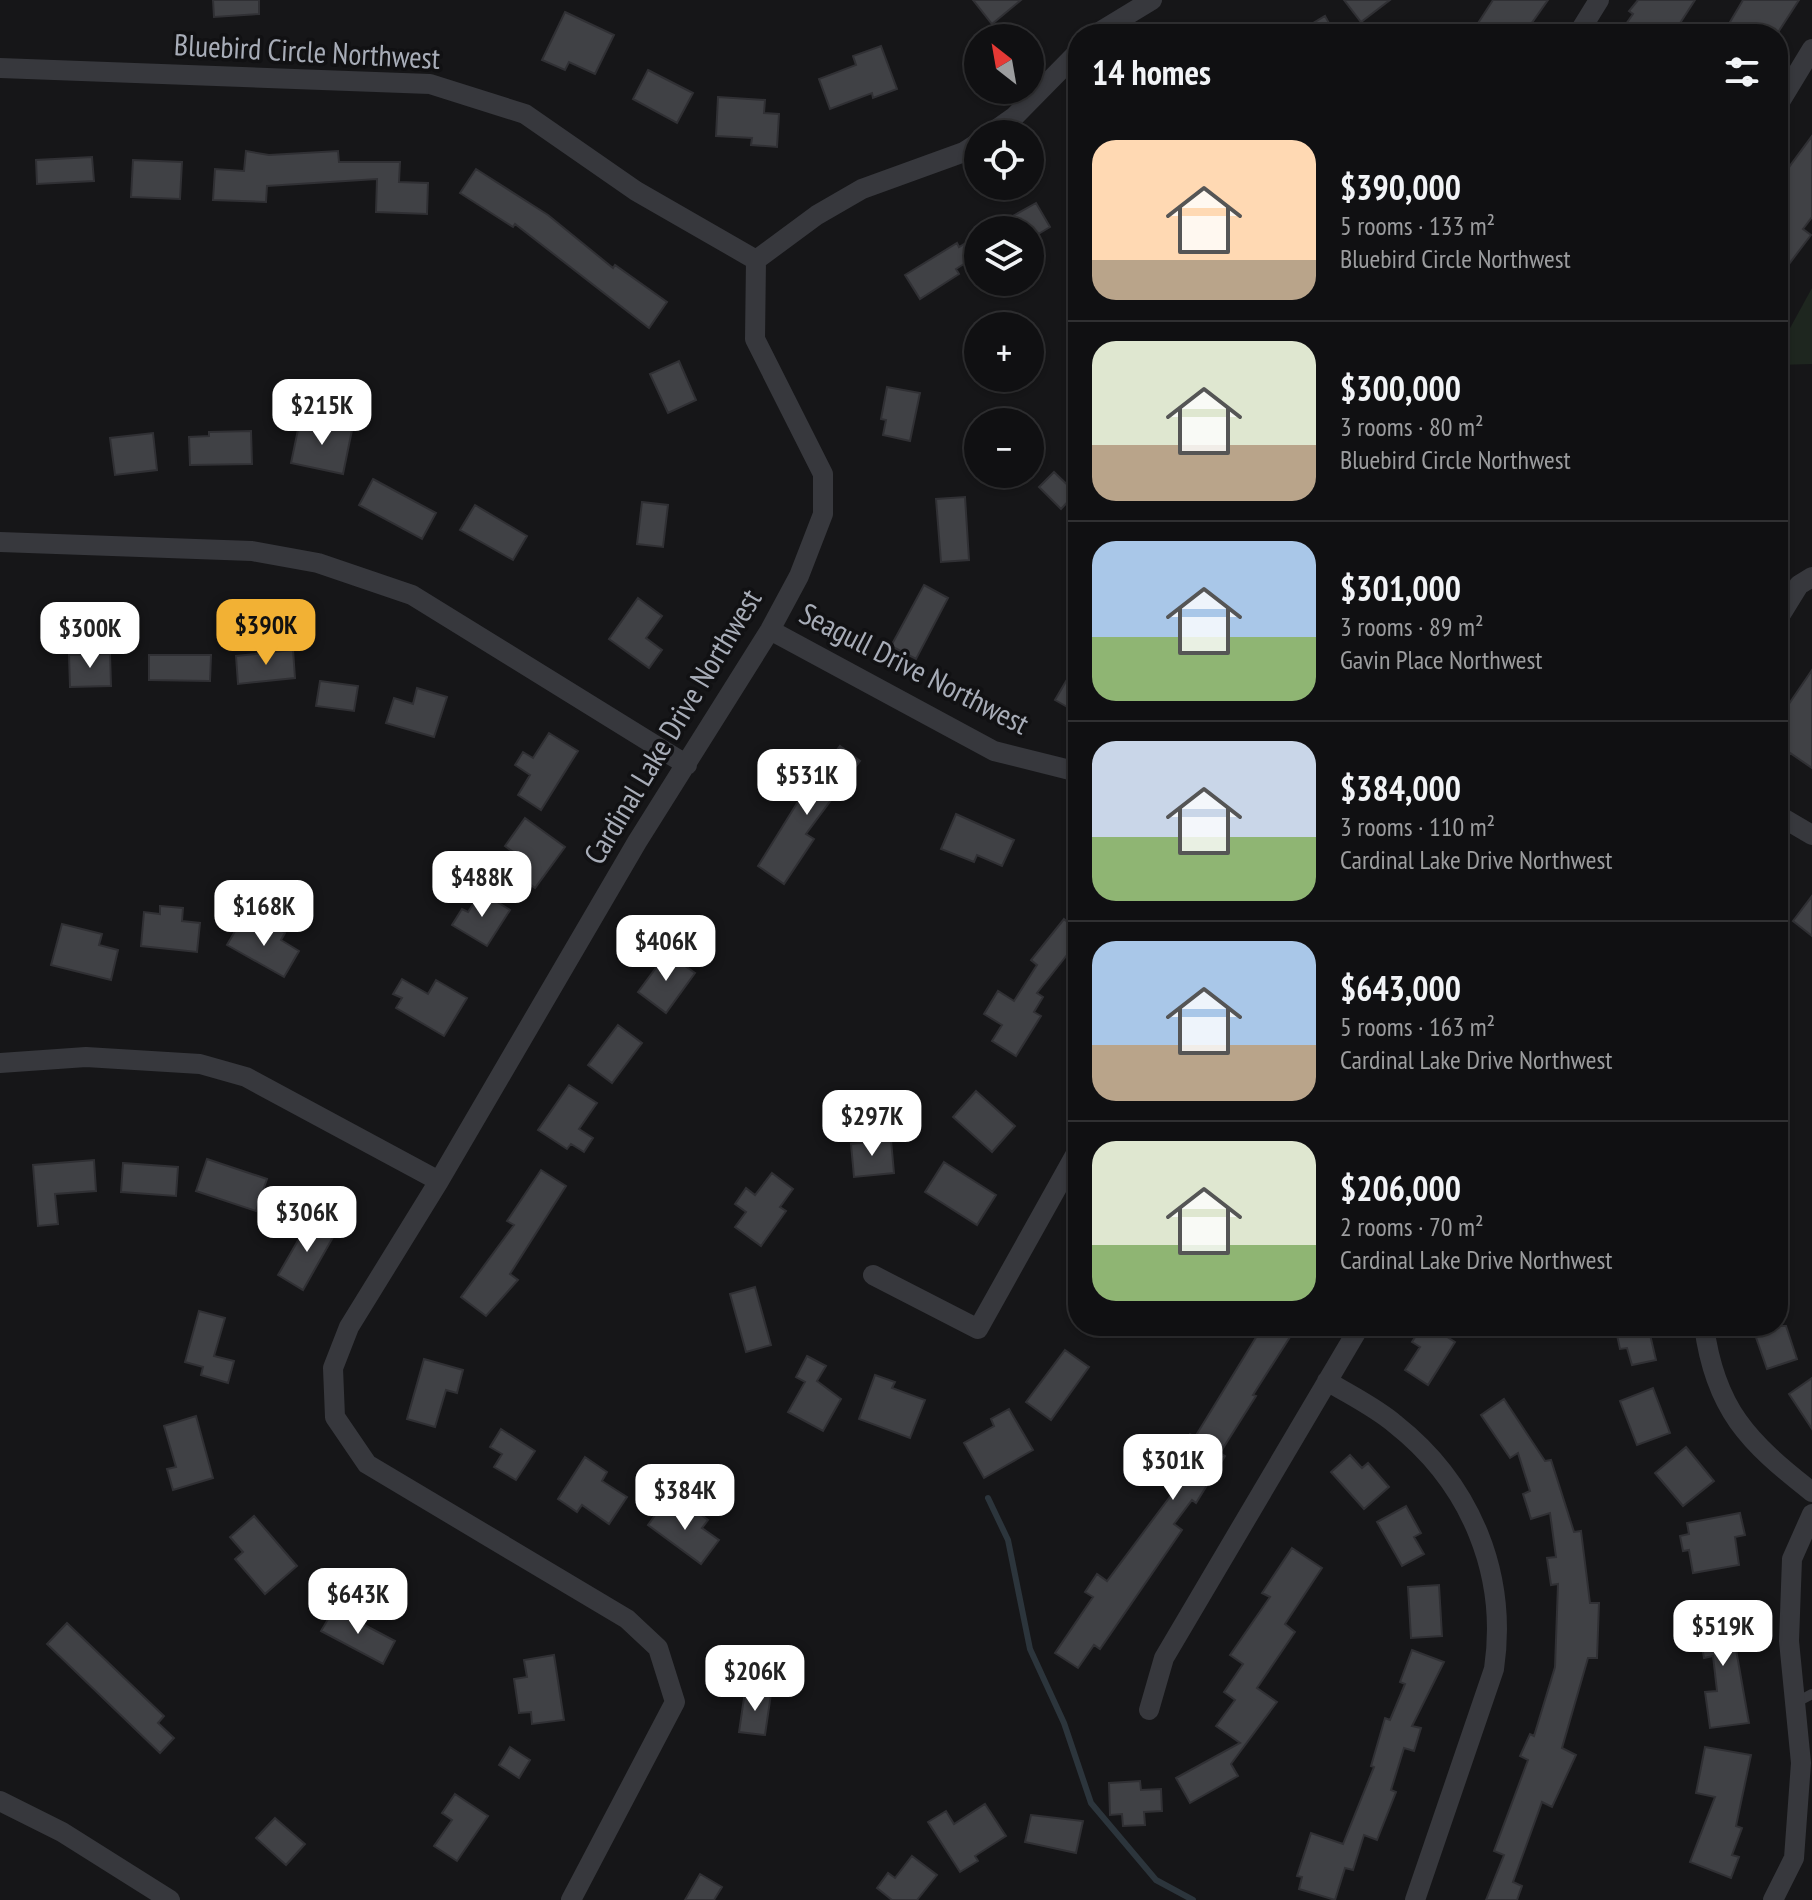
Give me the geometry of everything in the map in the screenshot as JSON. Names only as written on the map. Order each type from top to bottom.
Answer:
[{"type":"street","points":[[1112,24],[1152,0]]},
{"type":"street","points":[[1584,24],[1599,0]]},
{"type":"street","points":[[1788,89],[1812,49]]},
{"type":"street","points":[[1010,120],[1068,62]]},
{"type":"street","name":"Bluebird Circle Northwest","points":[[0,68],[430,84],[525,114],[636,191],[756,260]]},
{"type":"street","points":[[756,260],[817,215],[862,189],[964,152]]},
{"type":"street","name":"Cardinal Lake Drive Northwest","points":[[571,1900],[675,1702],[658,1648],[627,1619],[367,1464],[335,1417],[333,1368],[349,1327],[439,1181],[637,842],[770,630],[799,576],[823,514],[823,474],[755,339],[756,260]]},
{"type":"street","points":[[0,542],[252,551],[318,563],[412,595],[687,765]]},
{"type":"street","points":[[1788,603],[1799,585],[1812,577]]},
{"type":"street","name":"Seagull Drive Northwest","points":[[770,630],[994,751],[1068,770]]},
{"type":"street","points":[[1788,821],[1812,835]]},
{"type":"street","points":[[0,1063],[86,1057],[200,1064],[246,1077],[439,1181]]},
{"type":"street","points":[[873,1275],[978,1329],[1068,1168]]},
{"type":"street","points":[[1149,1710],[1164,1658],[1354,1336]]},
{"type":"street","points":[[1706,1336],[1720,1396],[1750,1439],[1812,1492]]},
{"type":"street","points":[[1327,1381],[1394,1422],[1434,1461],[1467,1507],[1489,1559],[1495,1585],[1499,1639],[1494,1669],[1415,1900]]},
{"type":"street","points":[[1773,1900],[1794,1858],[1804,1698],[1789,1641],[1792,1559],[1812,1514]]},
{"type":"street","points":[[0,1801],[62,1832],[170,1900]]},
{"type":"shaded area","points":[[1812,288],[1812,364],[1788,365],[1788,332]]},
{"type":"building","points":[[213,0],[259,0],[259,14],[214,17]]},
{"type":"building","points":[[973,0],[1021,0],[992,24]]},
{"type":"building","points":[[1344,0],[1390,0],[1361,22]]},
{"type":"building","points":[[1493,0],[1548,0],[1531,24],[1477,24]]},
{"type":"building","points":[[1638,0],[1695,0],[1679,24],[1626,24],[1633,14],[1629,11]]},
{"type":"building","points":[[1743,0],[1799,0],[1783,24],[1729,24]]},
{"type":"building","points":[[565,12],[614,35],[595,74],[569,62],[565,70],[542,60]]},
{"type":"building","points":[[1325,16],[1329,24],[1312,24]]},
{"type":"building","points":[[881,46],[897,89],[873,98],[872,93],[830,109],[819,79],[856,65],[853,56]]},
{"type":"building","points":[[648,70],[693,93],[677,123],[633,99]]},
{"type":"building","points":[[718,97],[765,100],[764,113],[779,114],[777,147],[751,145],[752,138],[716,136]]},
{"type":"building","points":[[1812,136],[1812,217],[1803,229],[1811,235],[1789,264],[1788,263],[1788,168]]},
{"type":"building","points":[[246,151],[269,155],[338,151],[339,162],[400,162],[399,182],[428,183],[427,214],[376,212],[377,179],[267,186],[266,202],[213,200],[215,169],[244,171]]},
{"type":"building","points":[[92,157],[94,181],[37,184],[36,160]]},
{"type":"building","points":[[133,160],[182,162],[180,199],[131,197]]},
{"type":"building","points":[[476,169],[548,215],[613,268],[615,265],[667,302],[649,328],[515,224],[513,227],[460,193]]},
{"type":"building","points":[[1036,203],[1044,216],[1013,216]]},
{"type":"building","points":[[1044,217],[1050,227],[1044,231]]},
{"type":"building","points":[[957,243],[959,247],[964,244],[964,264],[956,269],[959,274],[920,299],[905,275]]},
{"type":"building","points":[[679,361],[696,400],[668,413],[650,374]]},
{"type":"building","points":[[887,387],[920,393],[910,441],[883,435],[886,420],[881,419]]},
{"type":"building","points":[[300,420],[352,430],[343,474],[291,463]]},
{"type":"building","points":[[251,431],[252,464],[190,465],[189,437],[209,436],[209,432]]},
{"type":"building","points":[[153,433],[157,470],[115,475],[110,438]]},
{"type":"building","points":[[1054,472],[1068,485],[1068,502],[1061,509],[1040,488],[1044,488],[1044,482]]},
{"type":"building","points":[[373,479],[436,513],[422,539],[359,505]]},
{"type":"building","points":[[965,497],[969,560],[941,562],[936,499]]},
{"type":"building","points":[[642,502],[668,505],[663,547],[637,544]]},
{"type":"building","points":[[475,505],[527,536],[513,560],[460,530]]},
{"type":"building","points":[[924,585],[948,598],[916,659],[891,646]]},
{"type":"building","points":[[638,598],[662,616],[646,638],[662,650],[649,668],[609,639]]},
{"type":"building","points":[[293,650],[295,678],[238,684],[236,656]]},
{"type":"building","points":[[110,654],[111,686],[70,687],[69,655]]},
{"type":"building","points":[[149,655],[211,655],[210,681],[149,680]]},
{"type":"building","points":[[1812,670],[1812,768],[1790,753],[1788,756],[1788,705]]},
{"type":"building","points":[[1068,678],[1068,707],[1055,700]]},
{"type":"building","points":[[320,681],[358,686],[354,711],[316,706]]},
{"type":"building","points":[[417,688],[447,697],[434,737],[386,723],[394,698],[413,704]]},
{"type":"building","points":[[549,733],[578,751],[541,810],[518,795],[530,775],[515,765],[523,752],[533,758]]},
{"type":"building","points":[[840,746],[860,761],[806,834],[814,839],[784,884],[758,866],[799,800]]},
{"type":"building","points":[[956,814],[1014,840],[1002,866],[977,855],[974,862],[941,849]]},
{"type":"building","points":[[525,818],[565,847],[535,888],[504,865],[513,852],[505,846]]},
{"type":"building","points":[[481,892],[510,910],[487,946],[452,925],[462,909],[468,912]]},
{"type":"building","points":[[1812,896],[1812,936],[1793,921]]},
{"type":"building","points":[[160,906],[183,908],[182,921],[200,923],[197,952],[141,946],[144,912],[160,914]]},
{"type":"building","points":[[1064,919],[1068,922],[1068,954],[1037,993],[1043,997],[1034,1012],[1041,1016],[1016,1056],[992,1041],[1002,1025],[984,1014],[998,991],[1014,1001],[1037,965],[1031,960]]},
{"type":"building","points":[[241,921],[266,935],[272,925],[285,933],[281,940],[299,951],[284,977],[227,945]]},
{"type":"building","points":[[62,924],[102,934],[99,945],[118,950],[111,980],[51,965]]},
{"type":"building","points":[[667,953],[695,973],[666,1013],[638,992]]},
{"type":"building","points":[[402,979],[428,994],[436,980],[467,998],[444,1036],[396,1008],[402,998],[393,994]]},
{"type":"building","points":[[618,1025],[642,1043],[612,1083],[588,1065]]},
{"type":"building","points":[[569,1085],[597,1103],[579,1129],[593,1138],[584,1152],[571,1144],[567,1149],[538,1130]]},
{"type":"building","points":[[976,1091],[1015,1126],[992,1152],[953,1117]]},
{"type":"building","points":[[891,1140],[894,1173],[854,1177],[851,1144]]},
{"type":"building","points":[[207,1159],[267,1179],[256,1211],[196,1191]]},
{"type":"building","points":[[94,1160],[96,1191],[55,1194],[58,1224],[38,1226],[33,1165]]},
{"type":"building","points":[[944,1162],[996,1195],[977,1225],[925,1192]]},
{"type":"building","points":[[123,1163],[178,1167],[176,1196],[121,1192]]},
{"type":"building","points":[[541,1170],[566,1186],[510,1274],[518,1280],[486,1316],[461,1297],[514,1225],[507,1221]]},
{"type":"building","points":[[772,1173],[793,1189],[780,1207],[786,1211],[761,1246],[735,1227],[746,1212],[735,1204],[746,1188],[755,1195]]},
{"type":"building","points":[[311,1218],[336,1232],[303,1290],[278,1275]]},
{"type":"building","points":[[755,1287],[771,1345],[746,1352],[730,1294]]},
{"type":"building","points":[[199,1311],[225,1318],[214,1356],[234,1361],[228,1383],[201,1375],[203,1367],[185,1362]]},
{"type":"building","points":[[1788,1332],[1797,1359],[1767,1369],[1755,1336],[1788,1336]]},
{"type":"building","points":[[1257,1336],[1290,1337],[1220,1453],[1225,1456],[1196,1503],[1192,1500],[1174,1524],[1182,1530],[1100,1649],[1094,1645],[1078,1668],[1055,1653],[1093,1597],[1085,1592],[1097,1574],[1107,1581],[1175,1490],[1161,1481],[1190,1434],[1195,1437]]},
{"type":"building","points":[[1416,1336],[1446,1336],[1455,1342],[1428,1385],[1405,1370],[1420,1347],[1412,1342]]},
{"type":"building","points":[[1617,1336],[1650,1336],[1656,1360],[1632,1365],[1627,1348],[1620,1349]]},
{"type":"building","points":[[1065,1350],[1089,1367],[1051,1420],[1026,1402]]},
{"type":"building","points":[[807,1356],[826,1366],[817,1381],[841,1399],[823,1431],[788,1412],[805,1382],[796,1377]]},
{"type":"building","points":[[424,1359],[463,1370],[457,1393],[446,1390],[435,1427],[407,1419]]},
{"type":"building","points":[[875,1375],[895,1382],[892,1388],[925,1400],[910,1438],[859,1419]]},
{"type":"building","points":[[1812,1378],[1812,1429],[1789,1394]]},
{"type":"building","points":[[1653,1388],[1670,1433],[1637,1445],[1620,1401]]},
{"type":"building","points":[[1504,1399],[1545,1461],[1551,1460],[1574,1532],[1581,1531],[1590,1603],[1599,1603],[1597,1658],[1588,1658],[1562,1748],[1576,1755],[1552,1807],[1542,1802],[1513,1882],[1522,1886],[1517,1900],[1486,1900],[1504,1855],[1494,1851],[1528,1760],[1520,1756],[1530,1734],[1534,1736],[1555,1667],[1558,1584],[1551,1585],[1547,1558],[1556,1557],[1550,1513],[1531,1519],[1523,1494],[1530,1491],[1518,1453],[1510,1458],[1481,1415]]},
{"type":"building","points":[[1009,1409],[1033,1450],[984,1478],[964,1443],[994,1426],[991,1419]]},
{"type":"building","points":[[196,1416],[213,1478],[173,1490],[167,1469],[176,1467],[164,1426]]},
{"type":"building","points":[[501,1429],[535,1451],[516,1480],[494,1467],[502,1454],[490,1447]]},
{"type":"building","points":[[1686,1447],[1714,1481],[1683,1506],[1655,1473]]},
{"type":"building","points":[[1350,1455],[1362,1468],[1368,1463],[1389,1487],[1364,1509],[1331,1472]]},
{"type":"building","points":[[585,1457],[607,1472],[602,1481],[627,1497],[609,1524],[582,1505],[577,1512],[558,1499]]},
{"type":"building","points":[[664,1503],[684,1518],[692,1508],[708,1520],[702,1528],[719,1540],[701,1564],[648,1525]]},
{"type":"building","points":[[1406,1506],[1421,1533],[1414,1537],[1424,1554],[1402,1566],[1377,1522]]},
{"type":"building","points":[[1740,1513],[1745,1535],[1735,1537],[1739,1565],[1693,1573],[1689,1550],[1683,1551],[1680,1536],[1689,1534],[1687,1523]]},
{"type":"building","points":[[254,1516],[297,1566],[265,1594],[235,1559],[243,1552],[230,1537]]},
{"type":"building","points":[[1292,1548],[1322,1568],[1285,1624],[1295,1632],[1257,1688],[1277,1702],[1231,1764],[1238,1776],[1190,1803],[1176,1778],[1240,1743],[1216,1726],[1235,1700],[1224,1692],[1243,1664],[1230,1655],[1270,1597],[1262,1593]]},
{"type":"building","points":[[1439,1585],[1442,1636],[1411,1638],[1408,1587]]},
{"type":"building","points":[[1728,1604],[1749,1723],[1710,1728],[1705,1692],[1717,1691],[1713,1656],[1704,1658],[1696,1610]]},
{"type":"building","points":[[334,1609],[395,1641],[383,1664],[321,1631]]},
{"type":"building","points":[[67,1623],[164,1716],[158,1723],[174,1738],[160,1753],[47,1644]]},
{"type":"building","points":[[1412,1650],[1444,1662],[1412,1726],[1421,1728],[1414,1751],[1404,1748],[1391,1790],[1396,1792],[1377,1840],[1364,1835],[1353,1870],[1345,1868],[1335,1900],[1299,1889],[1302,1877],[1297,1876],[1311,1833],[1343,1844],[1374,1767],[1371,1766],[1385,1718],[1390,1720],[1405,1684],[1400,1682]]},
{"type":"building","points":[[554,1655],[564,1720],[532,1724],[531,1712],[519,1713],[514,1679],[527,1677],[524,1660]]},
{"type":"building","points":[[745,1691],[771,1694],[765,1735],[739,1732]]},
{"type":"building","points":[[510,1747],[530,1760],[519,1778],[499,1765]]},
{"type":"building","points":[[1705,1747],[1751,1755],[1736,1826],[1742,1828],[1732,1855],[1739,1857],[1731,1878],[1690,1862],[1715,1797],[1696,1793]]},
{"type":"building","points":[[1140,1781],[1141,1790],[1161,1789],[1162,1811],[1144,1812],[1145,1825],[1123,1826],[1122,1814],[1110,1815],[1109,1783]]},
{"type":"building","points":[[455,1794],[488,1816],[457,1861],[434,1846],[452,1820],[442,1813]]},
{"type":"building","points":[[985,1804],[1006,1836],[975,1856],[978,1861],[960,1872],[928,1822],[946,1811],[954,1824]]},
{"type":"building","points":[[1031,1815],[1083,1821],[1076,1853],[1025,1842]]},
{"type":"building","points":[[275,1818],[305,1844],[286,1865],[256,1838]]},
{"type":"building","points":[[912,1856],[937,1875],[917,1900],[892,1900],[877,1888],[888,1873],[895,1878]]},
{"type":"building","points":[[700,1874],[722,1887],[714,1900],[685,1900]]},
{"type":"waterway","points":[[988,1498],[1008,1540],[1030,1649],[1064,1723],[1091,1803],[1156,1880],[1193,1900]]}]
